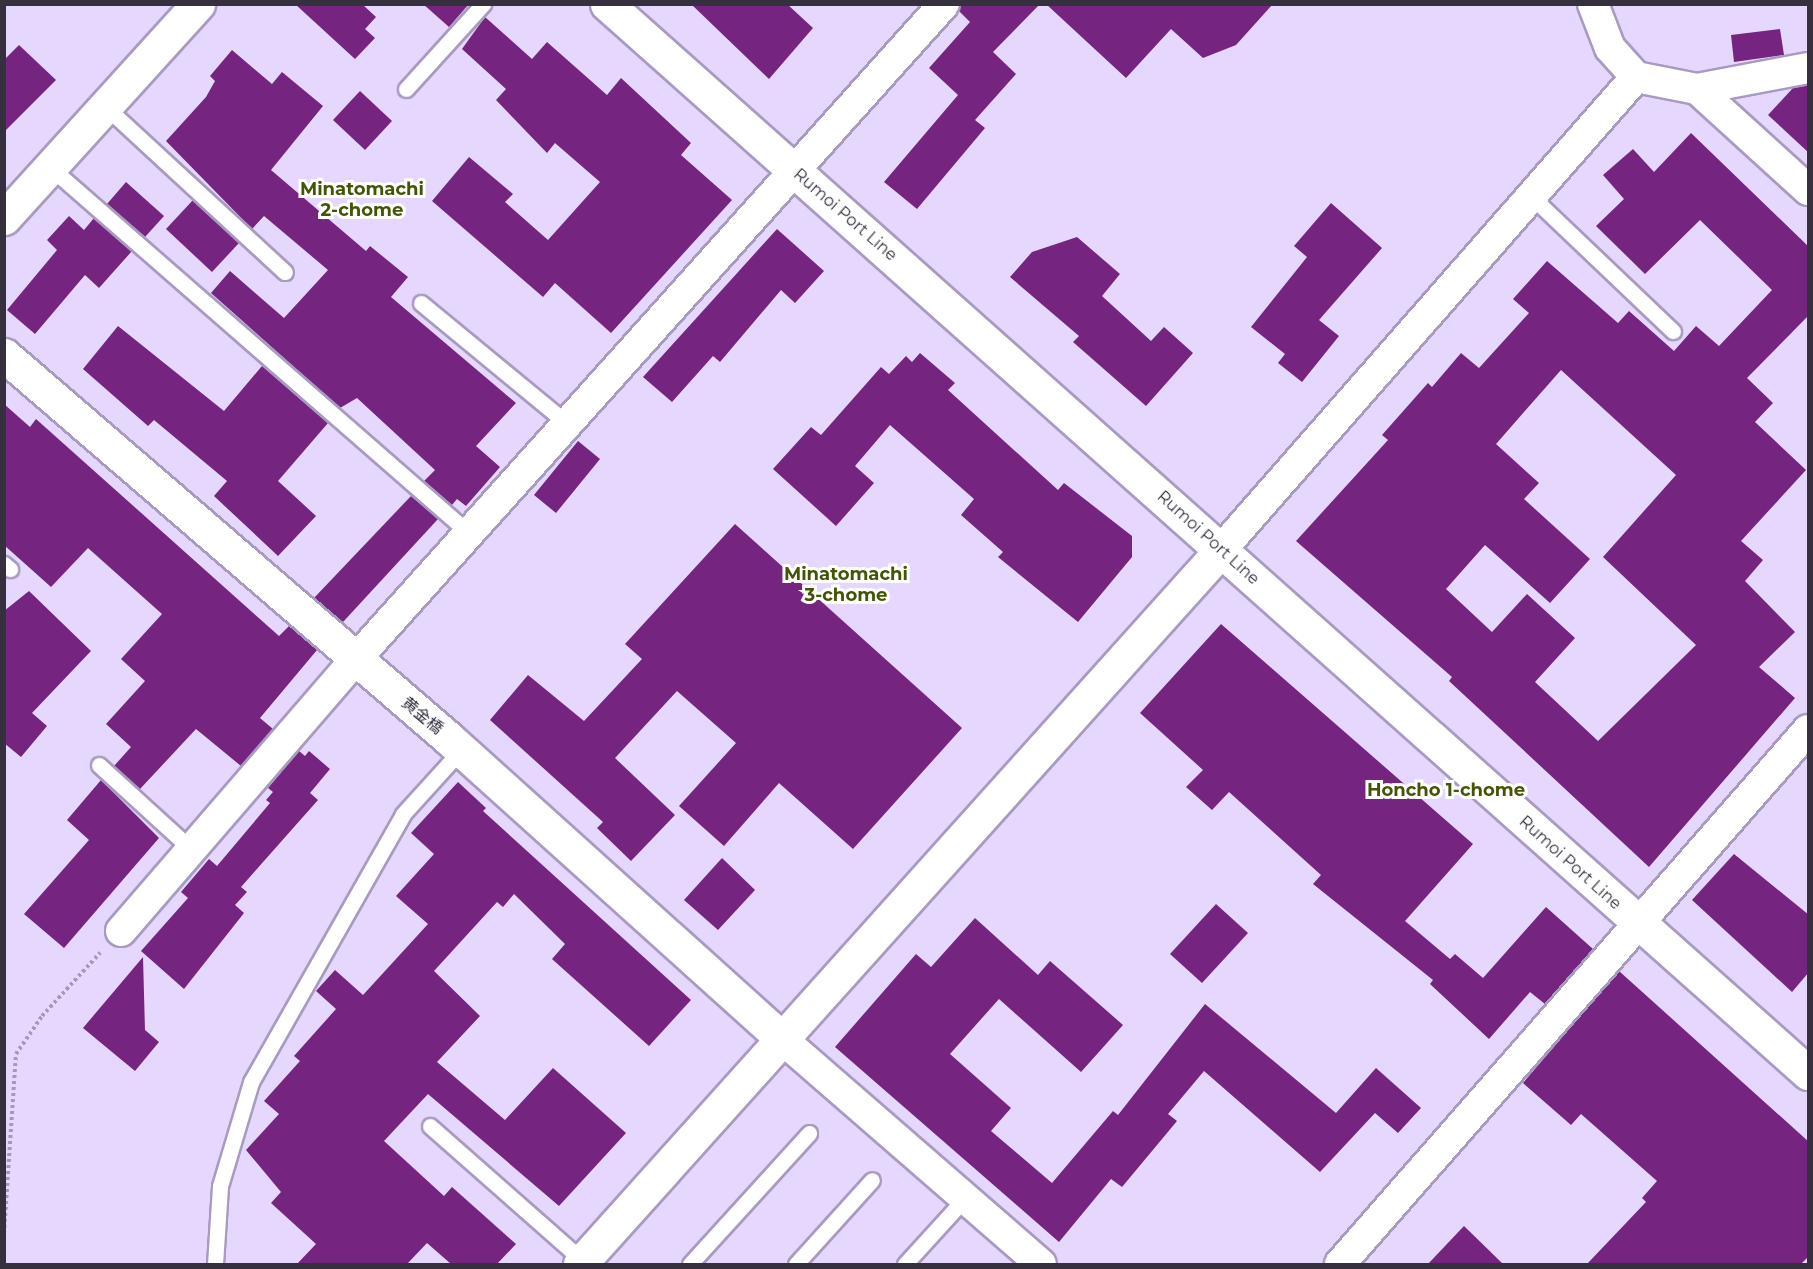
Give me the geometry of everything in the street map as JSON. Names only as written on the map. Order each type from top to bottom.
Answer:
[{"type":"street","points":[[4,218],[107,108],[198,4]]},
{"type":"street","name":"Rumoi Port Line","points":[[606,4],[886,251],[1637,923],[1809,1073]]},
{"type":"street","points":[[121,931],[356,659],[796,172],[944,4]]},
{"type":"street","points":[[1593,4],[1610,48],[1636,77],[1697,89],[1809,68]]},
{"type":"street","points":[[581,1263],[1221,550],[1636,77]]},
{"type":"street","points":[[1697,89],[1809,190]]},
{"type":"street","name":"黄金橋","points":[[4,355],[454,743],[782,1039]]},
{"type":"street","points":[[1340,1264],[1637,923],[1809,730]]},
{"type":"street","points":[[782,1039],[1041,1264]]},
{"type":"lane","points":[[406,89],[483,4]]},
{"type":"lane","points":[[107,108],[285,272]]},
{"type":"lane","points":[[51,168],[470,533]]},
{"type":"lane","points":[[1531,196],[1673,331]]},
{"type":"lane","points":[[421,303],[567,424]]},
{"type":"lane","points":[[215,1264],[220,1186],[251,1082],[403,814],[454,743]]},
{"type":"lane","points":[[99,765],[191,849]]},
{"type":"lane","points":[[430,1126],[581,1263]]},
{"type":"lane","points":[[690,1264],[809,1133]]},
{"type":"lane","points":[[796,1264],[872,1180]]},
{"type":"lane","points":[[905,1264],[965,1198]]},
{"type":"path","points":[[4,1234],[15,1054],[42,1016],[121,931]]},
{"type":"building","points":[[295,4],[362,4],[376,17],[365,29],[375,38],[355,59]]},
{"type":"building","points":[[423,4],[469,4],[449,27]]},
{"type":"building","points":[[691,4],[787,4],[813,28],[769,79]]},
{"type":"building","points":[[961,4],[1040,4],[993,52],[1016,74],[975,120],[985,128],[917,209],[884,182],[958,95],[929,68],[970,22],[959,11]]},
{"type":"building","points":[[1046,4],[1273,4],[1236,45],[1203,58],[1171,29],[1126,78]]},
{"type":"building","points":[[485,17],[532,59],[547,42],[607,95],[621,78],[691,143],[681,155],[732,200],[611,333],[555,283],[543,297],[432,201],[469,157],[513,194],[505,202],[548,240],[600,182],[555,143],[547,153],[496,100],[506,89],[462,49]]},
{"type":"building","points":[[1780,29],[1784,55],[1734,62],[1731,35]]},
{"type":"building","points":[[19,45],[56,80],[4,132],[4,60]]},
{"type":"building","points":[[232,50],[272,84],[282,72],[323,106],[271,170],[366,251],[370,246],[408,277],[391,297],[516,403],[476,446],[500,467],[466,506],[457,499],[452,505],[424,481],[435,470],[357,398],[340,408],[211,293],[230,271],[284,318],[328,270],[264,216],[252,229],[166,141],[206,97],[215,81],[210,76]]},
{"type":"building","points":[[1809,85],[1809,153],[1768,115],[1793,88]]},
{"type":"building","points":[[360,91],[392,121],[365,150],[333,120]]},
{"type":"building","points":[[1691,133],[1809,247],[1809,315],[1747,378],[1773,403],[1755,422],[1806,470],[1741,541],[1763,560],[1745,581],[1795,632],[1759,667],[1795,698],[1649,867],[1449,681],[1452,677],[1296,541],[1388,440],[1382,435],[1428,383],[1432,387],[1461,353],[1479,368],[1529,313],[1513,299],[1547,261],[1618,323],[1629,311],[1674,351],[1696,326],[1719,346],[1772,290],[1700,220],[1645,274],[1596,226],[1624,199],[1603,175],[1633,149],[1654,172]],"holes":[[[1561,370],[1676,475],[1603,557],[1696,645],[1598,741],[1535,682],[1575,638],[1527,594],[1492,632],[1446,589],[1485,545],[1550,603],[1590,559],[1524,499],[1539,483],[1496,444]]]},
{"type":"building","points":[[126,182],[164,216],[145,237],[107,204]]},
{"type":"building","points":[[193,200],[239,243],[212,272],[166,229]]},
{"type":"building","points":[[1331,203],[1382,248],[1319,320],[1339,336],[1302,382],[1278,363],[1285,354],[1251,327],[1307,257],[1294,246]]},
{"type":"building","points":[[69,216],[84,230],[94,218],[132,251],[99,288],[85,275],[35,334],[7,310],[57,250],[47,240]]},
{"type":"building","points":[[777,229],[824,271],[795,303],[781,290],[720,362],[713,356],[672,402],[643,377]]},
{"type":"building","points":[[1077,237],[1120,274],[1102,296],[1151,341],[1164,327],[1193,353],[1146,406],[1073,342],[1079,336],[1010,277],[1032,252]]},
{"type":"building","points":[[118,326],[224,411],[262,366],[328,423],[278,481],[316,516],[278,556],[214,496],[227,481],[154,420],[148,426],[83,369]]},
{"type":"building","points":[[920,353],[955,383],[948,390],[1058,490],[1064,483],[1132,536],[1132,557],[1078,622],[998,557],[1003,552],[961,515],[974,499],[890,425],[855,466],[874,483],[836,526],[773,469],[811,427],[821,435],[881,367],[889,374],[906,356],[912,362]]},
{"type":"building","points":[[4,404],[30,427],[36,419],[279,636],[289,626],[317,650],[260,718],[273,729],[241,766],[196,729],[140,789],[114,766],[131,747],[106,724],[145,681],[121,659],[162,614],[88,548],[51,587],[4,545]]},
{"type":"building","points":[[578,441],[600,459],[556,513],[534,495]]},
{"type":"building","points":[[411,496],[438,519],[343,622],[314,598]]},
{"type":"building","points":[[735,524],[962,728],[853,849],[779,783],[724,846],[679,806],[736,743],[677,691],[615,758],[675,815],[631,861],[597,828],[603,822],[490,720],[528,675],[584,721],[642,659],[625,644]]},
{"type":"building","points":[[29,591],[91,651],[32,713],[47,726],[21,757],[4,743],[4,611]]},
{"type":"building","points":[[1221,624],[1473,844],[1405,921],[1450,959],[1455,954],[1483,978],[1546,907],[1593,949],[1545,1004],[1530,992],[1489,1039],[1430,984],[1433,980],[1313,884],[1321,875],[1229,792],[1212,810],[1186,787],[1203,770],[1140,713]]},
{"type":"building","points":[[299,751],[305,756],[309,751],[330,769],[310,793],[318,800],[241,887],[247,892],[235,905],[244,913],[184,989],[141,951],[188,898],[181,892],[209,859],[217,866],[270,803],[266,800],[273,792],[268,788]]},
{"type":"building","points":[[101,780],[159,838],[64,948],[24,914],[89,840],[67,820]]},
{"type":"building","points":[[458,782],[486,808],[483,811],[691,1000],[649,1046],[552,959],[565,944],[514,894],[503,907],[497,902],[434,971],[480,1016],[437,1062],[505,1120],[553,1068],[626,1133],[559,1206],[428,1094],[384,1141],[444,1196],[452,1187],[516,1244],[497,1264],[451,1264],[427,1243],[407,1264],[297,1264],[316,1244],[271,1203],[281,1192],[246,1150],[279,1114],[264,1101],[300,1061],[294,1056],[336,1009],[316,991],[335,970],[363,995],[428,924],[396,896],[434,854],[411,833]]},
{"type":"building","points":[[1734,854],[1809,915],[1809,972],[1792,992],[1692,900]]},
{"type":"building","points":[[722,858],[755,890],[718,930],[684,900]]},
{"type":"building","points":[[1216,904],[1248,933],[1202,983],[1170,954]]},
{"type":"building","points":[[975,918],[1038,975],[1050,961],[1123,1025],[1081,1072],[999,999],[950,1054],[1011,1108],[991,1131],[1052,1183],[1113,1111],[1118,1115],[1205,1004],[1336,1113],[1376,1068],[1421,1108],[1398,1133],[1375,1113],[1320,1172],[1204,1071],[1168,1114],[1177,1121],[1122,1187],[1111,1179],[1059,1242],[835,1047],[916,954],[931,967]]},
{"type":"building","points":[[143,957],[145,1030],[159,1042],[135,1071],[83,1028]]},
{"type":"building","points":[[1619,971],[1809,1142],[1809,1256],[1801,1264],[1587,1264],[1646,1202],[1642,1198],[1657,1181],[1581,1114],[1571,1125],[1523,1083]]},
{"type":"building","points":[[1464,1226],[1503,1264],[1428,1264]]},
{"type":"district","name":"Minatomachi 2-chome","points":[[362,200]]},
{"type":"district","name":"Minatomachi 3-chome","points":[[846,585]]},
{"type":"district","name":"Honcho 1-chome","points":[[1446,790]]}]
